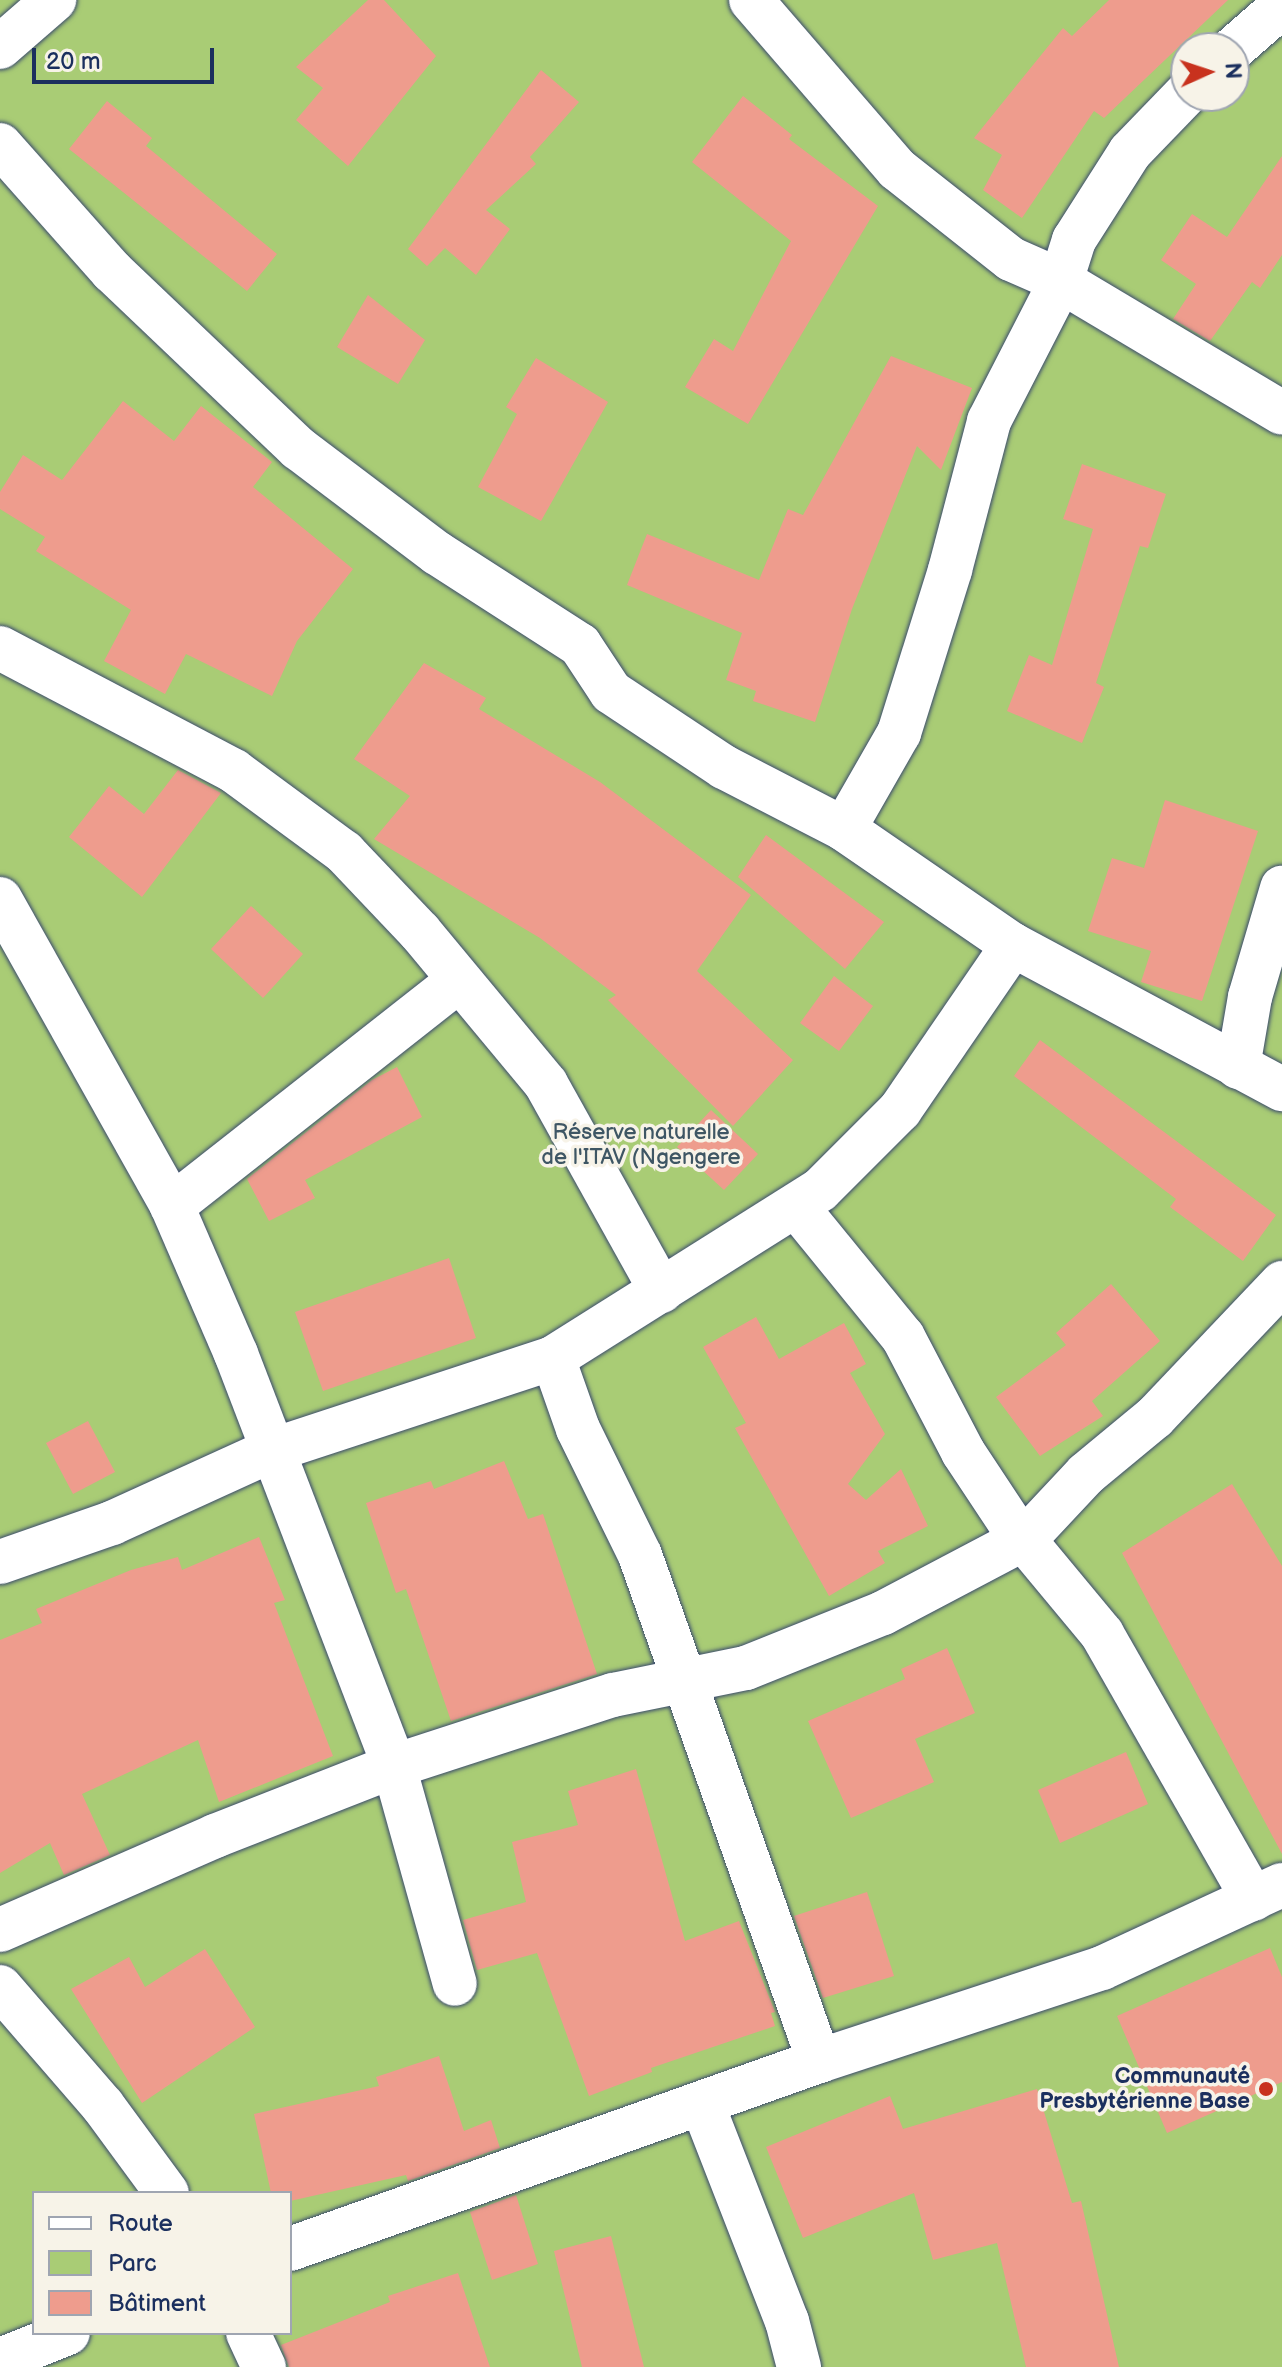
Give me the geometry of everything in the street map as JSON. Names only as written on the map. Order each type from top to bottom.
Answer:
[{"type":"street","points":[[0,47],[54,0]]},
{"type":"street","points":[[751,0],[897,169],[1011,259],[1061,281],[1282,413]]},
{"type":"street","points":[[1250,34],[1282,6]]},
{"type":"street","points":[[844,829],[899,733],[950,570],[989,421],[1061,281],[1074,240],[1130,152],[1170,111]]},
{"type":"street","points":[[0,145],[112,271],[298,448],[437,553],[580,645],[611,692],[724,767],[844,829],[1013,945],[1282,1089]]},
{"type":"street","points":[[0,648],[234,771],[344,852],[459,980],[546,1084],[661,1291]]},
{"type":"street","points":[[1238,1067],[1250,997],[1282,888]]},
{"type":"street","points":[[0,899],[172,1206],[236,1354],[270,1451],[394,1766],[455,1984]]},
{"type":"street","points":[[0,1562],[112,1523],[270,1451],[553,1358],[820,1190],[900,1110],[1013,945]]},
{"type":"street","points":[[172,1206],[459,980]]},
{"type":"street","points":[[292,2248],[703,2106],[819,2061],[1102,1968],[1267,1892],[1102,1634],[1027,1537],[1010,1523],[963,1452],[903,1337],[796,1206]]},
{"type":"street","points":[[0,1930],[394,1766],[613,1695],[746,1668],[883,1613],[1027,1537],[1086,1474],[1155,1417],[1282,1283]]},
{"type":"street","points":[[553,1358],[578,1429],[640,1555],[687,1680],[819,2061]]},
{"type":"street","points":[[0,1987],[103,2106],[166,2191]]},
{"type":"street","points":[[703,2106],[787,2321],[799,2367]]},
{"type":"street","points":[[0,2360],[63,2335]]},
{"type":"street","points":[[249,2335],[264,2367]]},
{"type":"green space","name":"Réserve naturelle de l'ITAV (Ngengere","points":[[0,0],[1282,0],[1282,2367],[0,2367]]},
{"type":"building","points":[[368,0],[384,0],[436,56],[348,166],[296,120],[323,88],[296,67]]},
{"type":"building","points":[[1109,0],[1228,0],[1194,32],[1170,32],[1170,55],[1104,118],[1094,111],[1022,218],[983,190],[1002,155],[974,138],[1063,28],[1072,36]]},
{"type":"building","points":[[541,70],[579,102],[530,157],[536,164],[486,210],[510,229],[476,275],[445,248],[427,266],[408,249]]},
{"type":"building","points":[[743,96],[792,135],[789,139],[878,206],[748,424],[685,387],[714,339],[733,351],[791,241],[692,162]]},
{"type":"building","points":[[107,101],[152,138],[146,146],[277,254],[247,291],[69,149]]},
{"type":"building","points":[[1282,156],[1282,255],[1260,288],[1252,282],[1210,341],[1173,319],[1196,284],[1161,260],[1192,214],[1227,237]]},
{"type":"building","points":[[368,295],[425,340],[398,384],[337,347]]},
{"type":"building","points":[[891,356],[972,388],[941,470],[917,446],[852,609],[815,722],[753,701],[756,691],[726,680],[742,633],[627,585],[647,534],[759,580],[788,509],[803,515]]},
{"type":"building","points":[[536,358],[608,402],[541,521],[478,487],[517,414],[506,407]]},
{"type":"building","points":[[123,401],[174,441],[201,406],[272,462],[253,487],[353,569],[297,641],[272,696],[186,654],[165,694],[104,661],[131,610],[36,551],[45,537],[0,509],[0,492],[23,455],[62,480]]},
{"type":"building","points":[[1082,464],[1166,494],[1148,548],[1140,546],[1096,683],[1104,687],[1082,743],[1007,711],[1029,655],[1052,665],[1093,529],[1063,519]]},
{"type":"building","points":[[424,663],[486,698],[479,709],[600,782],[751,895],[697,971],[793,1060],[733,1126],[608,1000],[616,995],[540,938],[374,839],[410,796],[354,759]]},
{"type":"building","points":[[178,770],[221,793],[142,897],[69,837],[109,786],[144,814]]},
{"type":"building","points":[[1165,800],[1258,831],[1202,1001],[1141,982],[1151,951],[1088,931],[1112,858],[1144,868]]},
{"type":"building","points":[[766,835],[884,922],[845,969],[738,877]]},
{"type":"building","points":[[251,906],[303,954],[263,998],[211,949]]},
{"type":"building","points":[[834,976],[873,1006],[839,1051],[800,1023]]},
{"type":"building","points":[[1040,1040],[1276,1215],[1243,1261],[1170,1207],[1176,1199],[1014,1076]]},
{"type":"building","points":[[397,1067],[422,1117],[305,1180],[315,1198],[269,1221],[247,1179],[372,1080]]},
{"type":"building","points":[[711,1110],[758,1154],[724,1190],[677,1147]]},
{"type":"building","points":[[449,1258],[476,1338],[323,1391],[295,1312]]},
{"type":"building","points":[[1111,1284],[1160,1341],[1092,1401],[1103,1416],[1040,1456],[996,1397],[1066,1345],[1056,1333]]},
{"type":"building","points":[[756,1317],[779,1359],[844,1323],[866,1364],[850,1373],[885,1434],[848,1484],[866,1500],[901,1469],[928,1526],[878,1551],[885,1563],[829,1596],[735,1428],[746,1423],[703,1347]]},
{"type":"building","points":[[88,1421],[115,1472],[73,1494],[46,1443]]},
{"type":"building","points":[[504,1461],[528,1519],[543,1514],[597,1674],[451,1721],[406,1589],[396,1593],[366,1503],[431,1481],[434,1489]]},
{"type":"building","points":[[1232,1484],[1282,1566],[1282,1854],[1122,1553]]},
{"type":"building","points":[[259,1537],[285,1600],[274,1603],[333,1756],[219,1802],[198,1740],[82,1794],[110,1855],[64,1875],[50,1843],[0,1873],[0,1640],[42,1623],[36,1609],[131,1570],[178,1557],[182,1570]]},
{"type":"building","points":[[947,1648],[975,1713],[915,1739],[934,1782],[851,1818],[808,1721],[905,1679],[901,1669]]},
{"type":"building","points":[[1126,1752],[1148,1804],[1060,1843],[1038,1790]]},
{"type":"building","points":[[636,1769],[685,1941],[739,1921],[775,2012],[771,2013],[775,2026],[651,2068],[652,2072],[589,2096],[537,1953],[477,1970],[463,1920],[526,1902],[512,1842],[578,1825],[568,1791]]},
{"type":"building","points":[[867,1892],[894,1976],[823,1998],[794,1916]]},
{"type":"building","points":[[1270,1948],[1282,1977],[1282,2082],[1167,2133],[1117,2016]]},
{"type":"building","points":[[205,1949],[255,2027],[142,2103],[71,1989],[129,1957],[145,1987]]},
{"type":"building","points":[[439,2056],[464,2131],[491,2120],[500,2148],[408,2181],[406,2175],[292,2201],[292,2191],[271,2191],[254,2114],[379,2086],[376,2077]]},
{"type":"building","points":[[1037,2089],[1072,2203],[1081,2201],[1119,2367],[1026,2367],[997,2243],[933,2260],[914,2193],[803,2238],[766,2147],[890,2096],[903,2129]]},
{"type":"building","points":[[516,2195],[538,2264],[492,2280],[470,2212]]},
{"type":"building","points":[[611,2236],[644,2367],[582,2367],[554,2251]]},
{"type":"building","points":[[458,2273],[490,2367],[289,2367],[281,2345],[390,2302],[388,2296]]},
{"type":"place","name":"Communauté Presbytérienne Base","points":[[1266,2089]]}]
